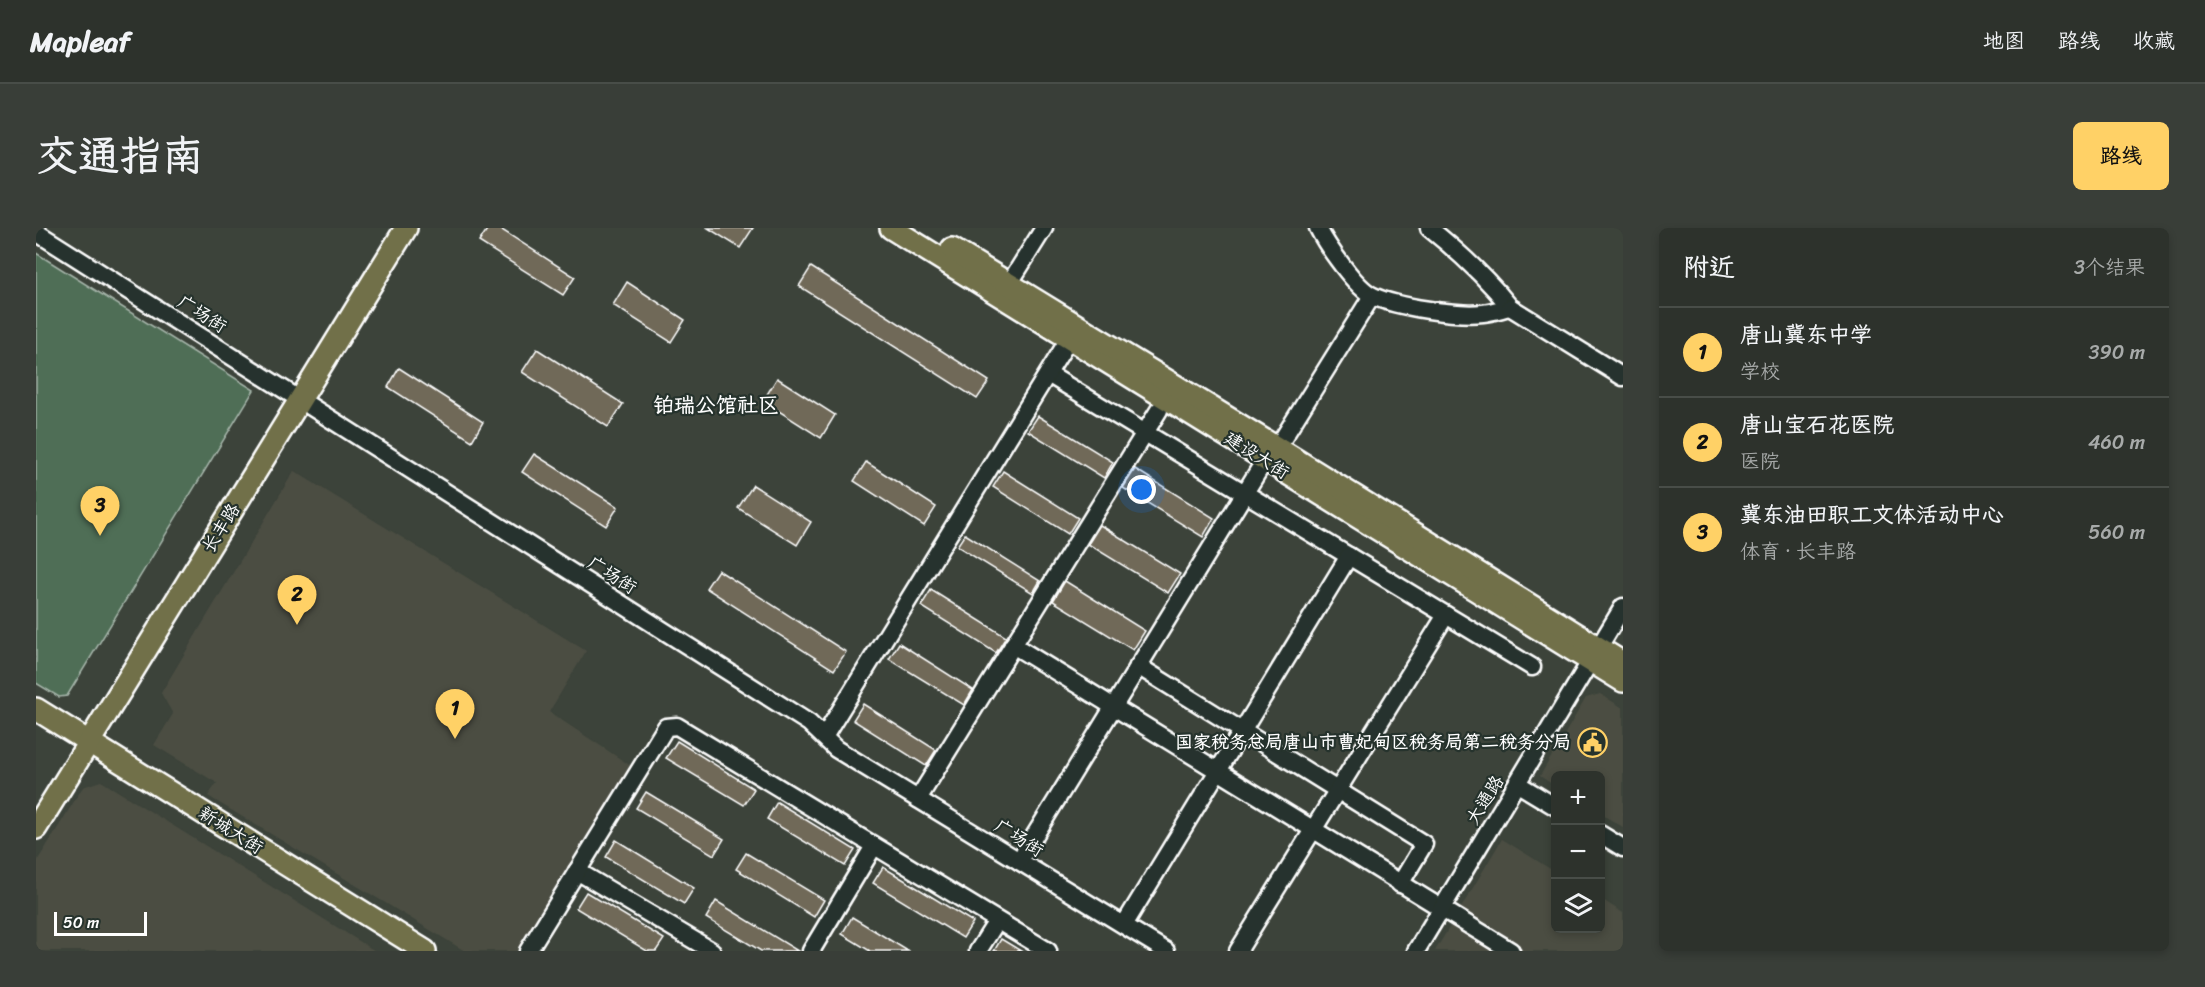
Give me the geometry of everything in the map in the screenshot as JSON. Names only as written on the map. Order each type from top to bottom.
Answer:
[{"type":"main road","points":[[295,396],[391,228]]},
{"type":"main road","points":[[36,828],[84,738],[295,396],[406,228]]},
{"type":"main road","name":"建设大街","points":[[891,228],[1069,339],[1271,454]]},
{"type":"main road","name":"建设大街","points":[[917,228],[1009,284],[1271,454],[1595,655],[1623,681]]},
{"type":"main road","name":"建设大街","points":[[1595,655],[1623,663]]},
{"type":"main road","name":"新城大街","points":[[36,709],[425,951]]},
{"type":"main road","points":[[36,802],[84,738]]},
{"type":"street","points":[[1009,284],[1044,228]]},
{"type":"street","points":[[1318,228],[1347,271],[1372,296],[1407,306],[1448,311],[1482,313],[1510,307]]},
{"type":"street","points":[[1429,228],[1466,259],[1510,307],[1623,377]]},
{"type":"street","name":"广场街","points":[[36,232],[799,717],[836,749],[1166,951]]},
{"type":"street","points":[[1019,861],[1244,493],[1372,296]]},
{"type":"street","points":[[824,737],[1069,339]]},
{"type":"street","points":[[1048,374],[1532,667]]},
{"type":"street","points":[[918,799],[1158,410]]},
{"type":"street","points":[[1124,925],[1349,556]]},
{"type":"street","name":"大通路","points":[[1416,951],[1623,607]]},
{"type":"street","points":[[1238,951],[1446,615]]},
{"type":"street","points":[[1013,645],[1511,951]]},
{"type":"street","points":[[1138,666],[1424,844],[1400,884]]},
{"type":"street","points":[[528,951],[666,727],[677,726],[1048,951]]},
{"type":"street","points":[[1518,784],[1551,804]]},
{"type":"street","points":[[1605,837],[1623,848]]},
{"type":"street","points":[[811,951],[874,846]]},
{"type":"street","points":[[577,871],[712,951]]},
{"type":"street","points":[[978,951],[998,921]]},
{"type":"shaded area","points":[[294,471],[586,651],[549,712],[631,766],[516,951],[465,951],[208,796],[217,783],[154,745],[173,714],[161,693]]},
{"type":"shaded area","name":"国家税务总局唐山市曹妃甸区税务局第二税务分局","points":[[1600,694],[1623,708],[1623,827],[1605,816],[1605,771],[1551,771],[1551,783],[1540,776],[1586,698]]},
{"type":"shaded area","points":[[101,781],[375,951],[36,951],[36,863],[83,787]]},
{"type":"shaded area","points":[[1502,839],[1551,870],[1551,933],[1605,933],[1605,902],[1623,913],[1623,946],[1620,951],[1521,951],[1458,913]]},
{"type":"shaded area","points":[[1452,923],[1499,951],[1435,951]]},
{"type":"green space","points":[[36,253],[254,390],[67,696],[59,697],[36,683]]},
{"type":"building","points":[[488,228],[499,228],[575,277],[563,295],[479,242]]},
{"type":"building","points":[[708,228],[753,228],[740,248]]},
{"type":"building","points":[[811,267],[989,381],[977,399],[799,286]]},
{"type":"building","points":[[627,282],[685,320],[671,342],[613,305]]},
{"type":"building","points":[[537,349],[623,404],[608,427],[522,372]]},
{"type":"building","points":[[399,368],[483,422],[472,441],[388,387]]},
{"type":"building","points":[[777,378],[835,415],[821,438],[763,401]]},
{"type":"building","points":[[1038,416],[1113,462],[1104,478],[1028,431]]},
{"type":"building","points":[[534,454],[618,507],[606,526],[522,472]]},
{"type":"building","points":[[866,462],[936,507],[924,526],[854,481]]},
{"type":"building","points":[[1135,469],[1214,518],[1203,537],[1123,488]]},
{"type":"building","points":[[1003,471],[1078,518],[1068,534],[993,487]]},
{"type":"building","points":[[753,485],[811,522],[797,545],[738,508]]},
{"type":"building","points":[[1100,525],[1180,574],[1168,593],[1088,544]]},
{"type":"building","points":[[965,534],[1040,581],[1033,593],[957,546]]},
{"type":"building","points":[[718,570],[846,652],[834,670],[706,588]]},
{"type":"building","points":[[1065,581],[1145,631],[1133,650],[1053,601]]},
{"type":"building","points":[[931,590],[1006,637],[996,653],[921,606]]},
{"type":"building","points":[[899,643],[973,690],[964,705],[889,659]]},
{"type":"building","points":[[863,704],[936,750],[926,766],[853,720]]},
{"type":"building","points":[[677,741],[754,789],[744,805],[666,758]]},
{"type":"building","points":[[646,792],[724,839],[714,855],[636,808]]},
{"type":"building","points":[[777,802],[855,850],[845,866],[767,819]]},
{"type":"building","points":[[616,840],[694,888],[684,904],[606,857]]},
{"type":"building","points":[[746,853],[824,900],[814,917],[736,869]]},
{"type":"building","points":[[883,867],[973,922],[963,938],[873,883]]},
{"type":"building","points":[[586,892],[664,939],[656,951],[647,951],[576,908]]},
{"type":"building","points":[[716,901],[798,951],[761,951],[706,918]]},
{"type":"building","points":[[852,917],[908,951],[870,951],[842,934]]},
{"type":"building","points":[[1001,939],[1021,951],[994,951]]},
{"type":"place","name":"冀东油田职工文体活动中心","points":[[100,536]]},
{"type":"place","name":"唐山宝石花医院","points":[[297,625]]},
{"type":"place","name":"唐山冀东中学","points":[[455,739]]},
{"type":"place","name":"国家税务总局唐山市曹妃甸区税务局第二税务分局","points":[[1592,742]]},
{"type":"district","name":"铂瑞公馆社区","points":[[716,405]]}]
